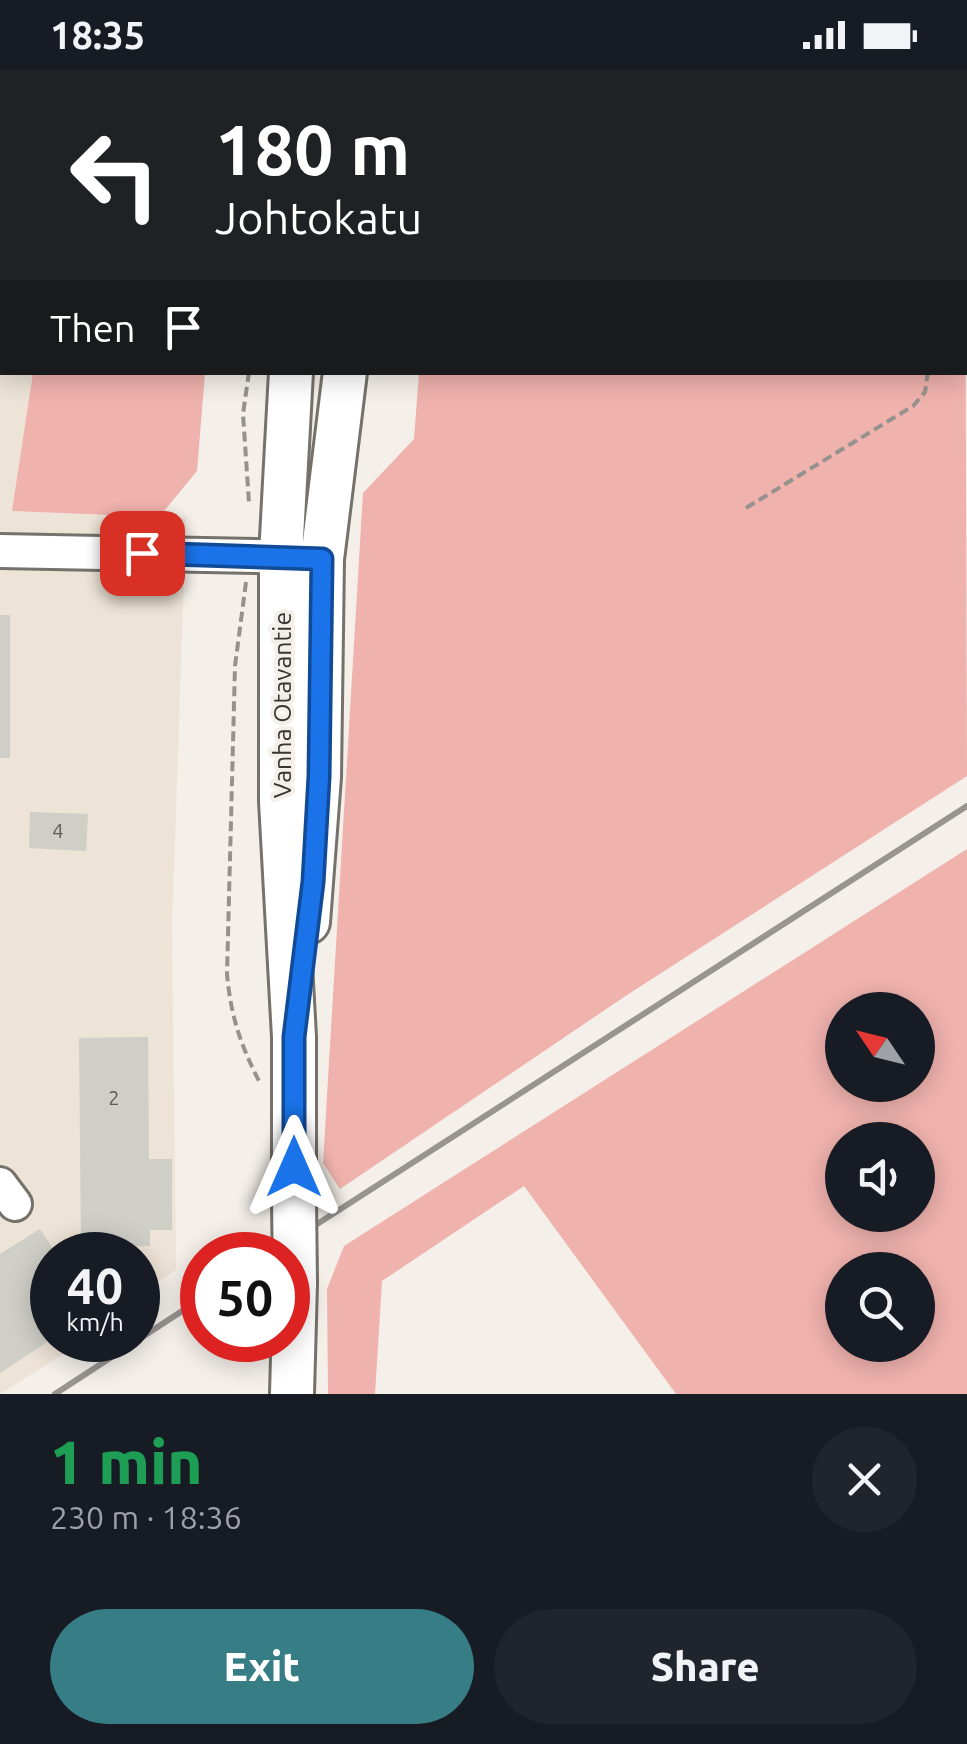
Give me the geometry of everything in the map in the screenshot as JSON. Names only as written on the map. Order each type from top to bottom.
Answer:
[{"type":"main road","name":"Vanha Otavantie","points":[[291,375],[281,801],[294,1037],[296,1284],[292,1394]]},
{"type":"main road","name":"Vanha Otavantie","points":[[284,557],[345,375]]},
{"type":"street","points":[[0,551],[284,557]]},
{"type":"path","points":[[249,375],[243,414],[249,493],[284,557],[236,666],[227,974],[230,1014],[266,1094]]},
{"type":"path","points":[[746,508],[912,406],[925,392],[928,375]]},
{"type":"shaded area","points":[[0,375],[33,375],[13,511],[186,518],[172,926],[176,1270],[160,1281],[160,1232],[30,1232],[30,1362],[50,1362],[0,1394]]},
{"type":"shaded area","points":[[33,375],[205,375],[197,471],[159,517],[12,511]]},
{"type":"shaded area","points":[[419,375],[966,375],[967,776],[624,997],[340,1189],[323,1163],[363,493],[414,439]]},
{"type":"shaded area","points":[[967,849],[967,1394],[676,1394],[524,1186],[382,1281],[375,1394],[328,1394],[327,1289],[344,1246]]},
{"type":"building","points":[[0,615],[10,615],[10,758],[0,758]]},
{"type":"building","points":[[30,812],[88,814],[86,851],[29,848]]},
{"type":"building","points":[[148,1037],[149,1159],[172,1159],[172,1230],[81,1232],[79,1038]]},
{"type":"building","points":[[30,1235],[30,1353],[0,1373],[0,1254]]},
{"type":"railway","points":[[305,1232],[967,806]]},
{"type":"railway","points":[[55,1394],[180,1312]]},
{"type":"route","points":[[142,553],[322,559],[319,777],[313,882],[294,1037],[294,1167]]}]
